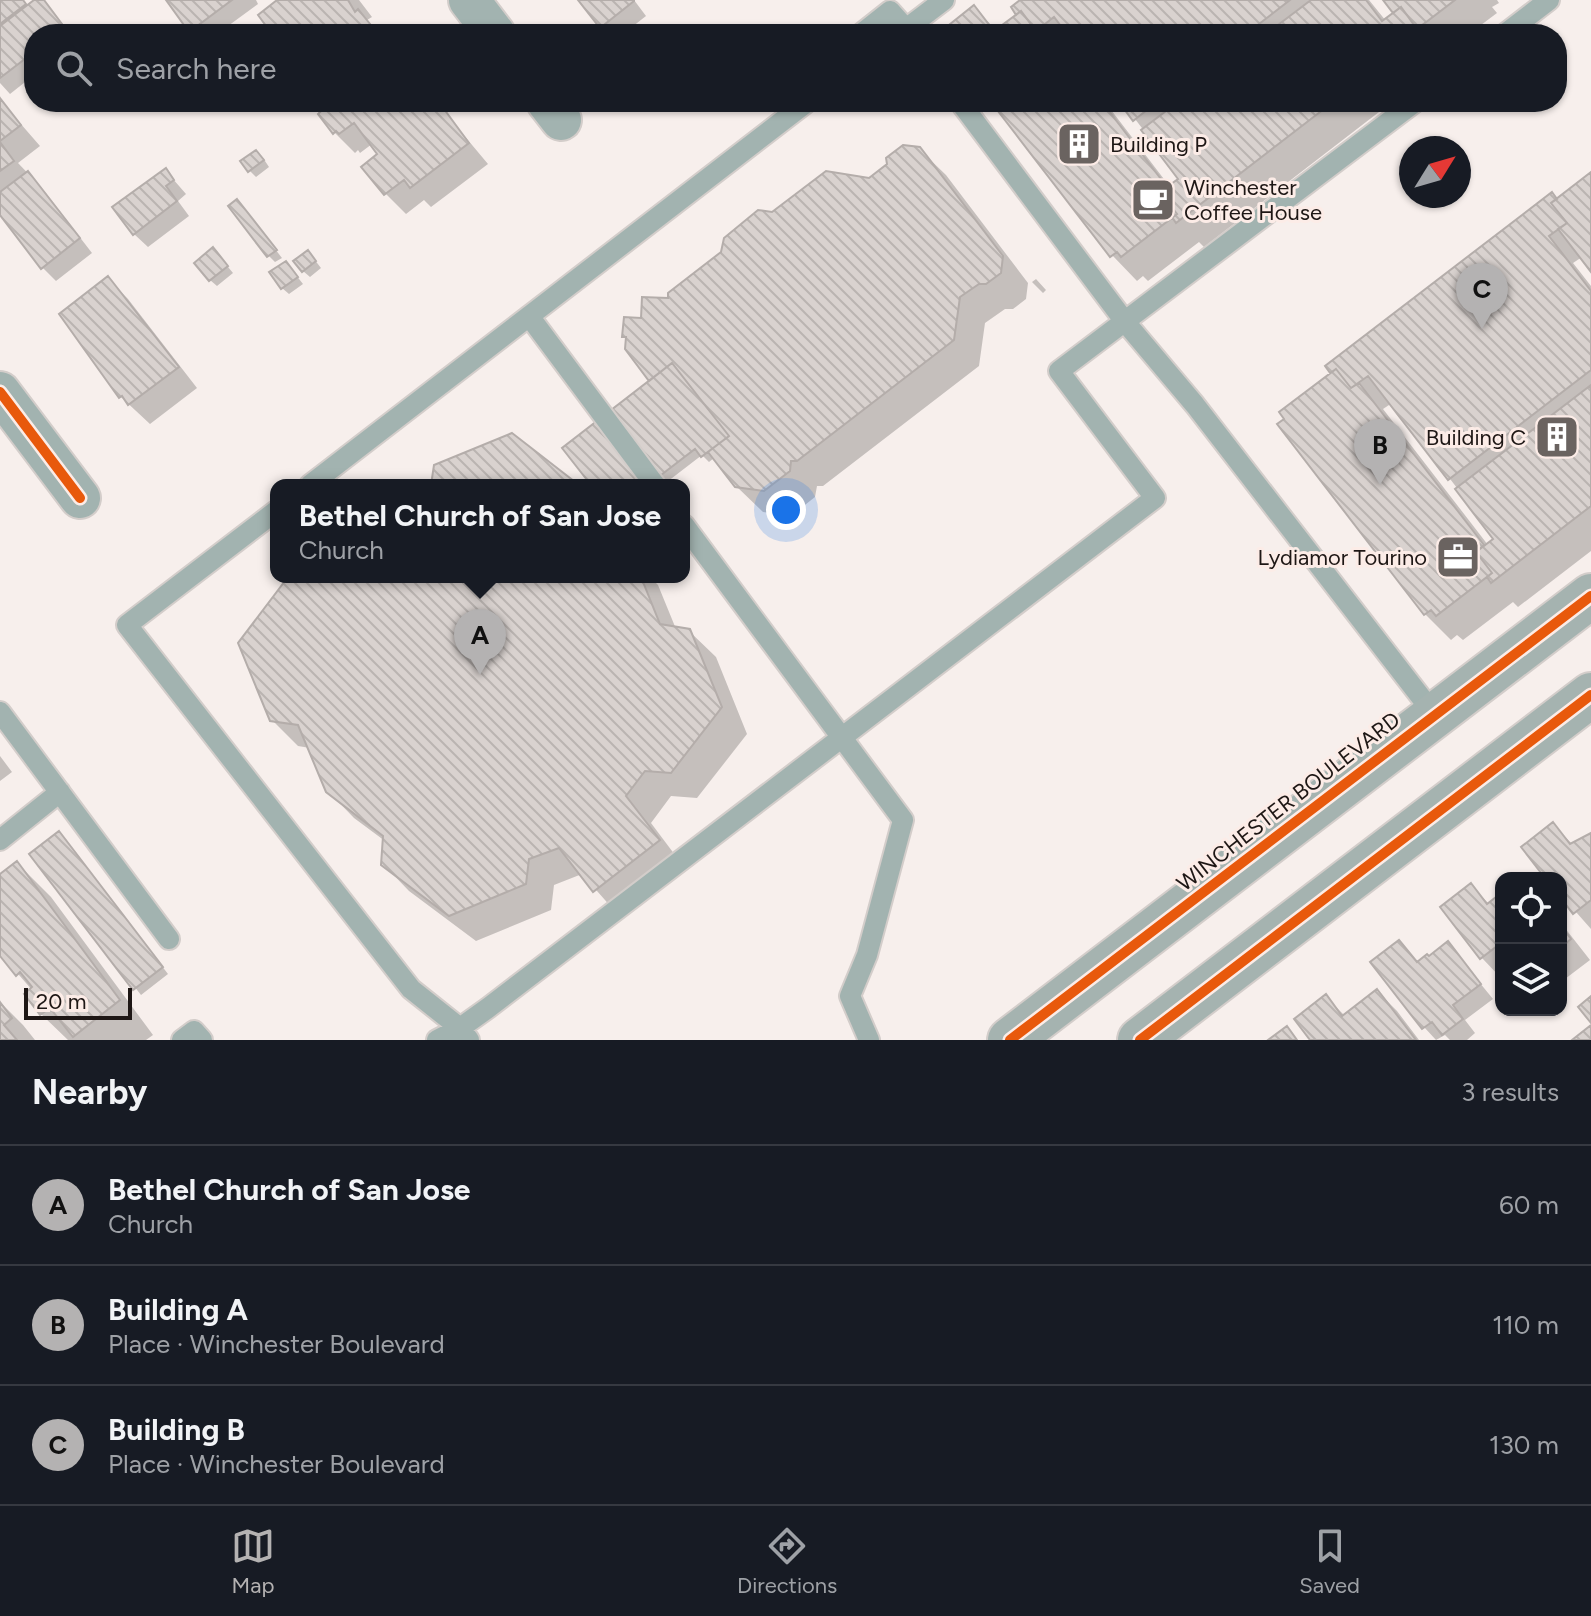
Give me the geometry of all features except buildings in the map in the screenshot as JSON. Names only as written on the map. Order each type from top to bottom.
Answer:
[{"type":"main road","name":"WINCHESTER BOULEVARD","points":[[1010,1040],[1591,596]]},
{"type":"main road","points":[[1140,1040],[1591,695]]},
{"type":"street","points":[[469,0],[487,24]]},
{"type":"street","points":[[0,392],[80,498]]},
{"type":"lane","points":[[917,24],[944,0]]},
{"type":"lane","points":[[1518,24],[1549,0]]},
{"type":"lane","points":[[874,24],[890,11],[901,24]]},
{"type":"lane","points":[[318,479],[794,112]]},
{"type":"lane","points":[[968,112],[1126,323],[1195,405],[1434,714]]},
{"type":"lane","points":[[437,1040],[465,1034],[840,738],[1155,498],[1059,371],[1402,112]]},
{"type":"lane","points":[[529,316],[651,479]]},
{"type":"lane","points":[[270,516],[127,625],[411,989],[465,1034]]},
{"type":"lane","points":[[690,533],[903,820],[867,955],[850,996],[869,1040]]},
{"type":"lane","points":[[0,712],[169,939]]},
{"type":"lane","points":[[0,840],[60,792]]},
{"type":"lane","points":[[182,1040],[194,1031],[202,1040]]},
{"type":"cycle path","points":[[0,392],[80,498]]},
{"type":"cycle path","points":[[1010,1040],[1591,596]]},
{"type":"cycle path","points":[[1140,1040],[1591,695]]},
{"type":"place","name":"Building P","points":[[1079,144]]},
{"type":"place","name":"Winchester Coffee House","points":[[1153,200]]},
{"type":"place","name":"Building B","points":[[1482,329]]},
{"type":"place","name":"Building C","points":[[1557,437]]},
{"type":"place","name":"Building A","points":[[1380,485]]},
{"type":"place","name":"Lydiamor Tourino","points":[[1458,557]]},
{"type":"place","name":"Bethel Church of San Jose","points":[[480,675]]}]
